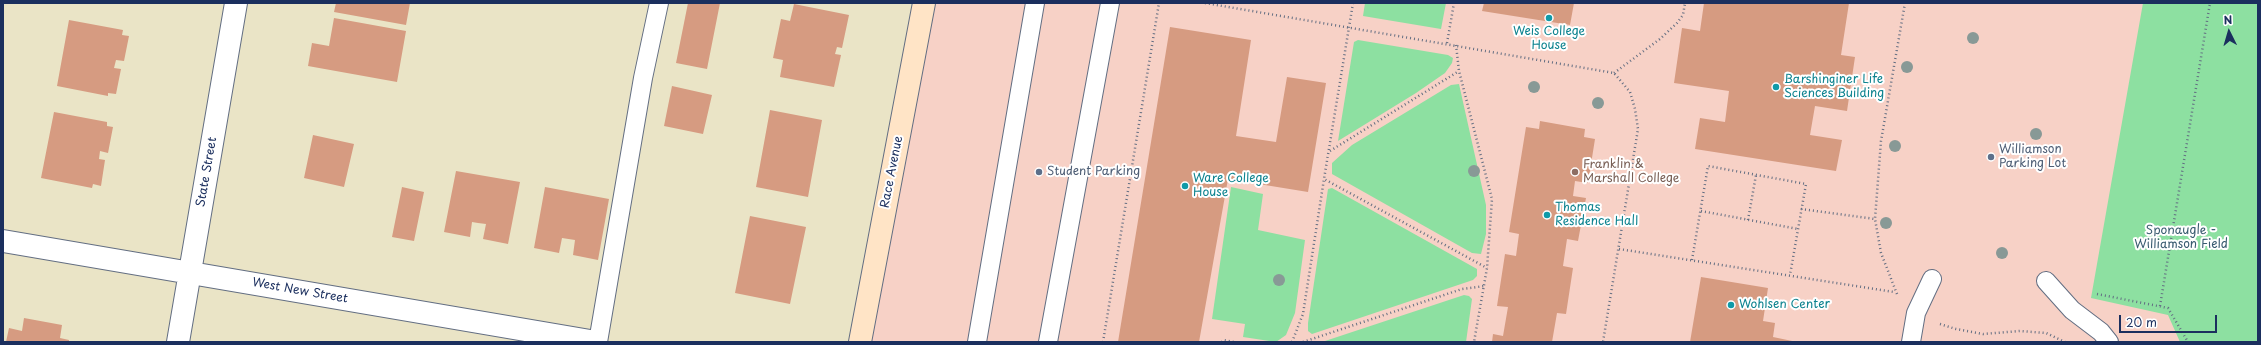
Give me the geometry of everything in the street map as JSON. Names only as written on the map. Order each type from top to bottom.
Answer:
[{"type":"main road","name":"Race Avenue","points":[[860,342],[924,3]]},
{"type":"street","name":"State Street","points":[[178,342],[236,3]]},
{"type":"street","name":"West New Street","points":[[3,241],[190,272],[526,336],[597,342]]},
{"type":"lane","points":[[597,342],[644,78],[659,3]]},
{"type":"lane","points":[[977,342],[1035,3]]},
{"type":"lane","points":[[1048,342],[1110,3]]},
{"type":"lane","points":[[1911,342],[1916,313],[1932,279]]},
{"type":"lane","points":[[2051,287],[2072,310],[2101,332],[2109,342]]},
{"type":"path","points":[[1103,342],[1159,3]]},
{"type":"path","points":[[1205,3],[1349,26],[1614,72],[1630,92],[1635,109],[1638,129],[1603,342]]},
{"type":"path","points":[[1292,342],[1303,314],[1353,3]]},
{"type":"path","points":[[1446,44],[1454,3]]},
{"type":"path","points":[[1614,72],[1660,39],[1677,23],[1683,15],[1685,3]]},
{"type":"path","points":[[1905,3],[1881,141],[1874,218],[1881,253],[1894,292],[1916,313],[1956,329],[1983,334],[2020,331],[2046,333],[2065,342]]},
{"type":"path","points":[[2160,306],[2210,3]]},
{"type":"path","points":[[1456,45],[1460,71],[1492,199],[1487,268],[1474,342]]},
{"type":"path","points":[[1330,152],[1460,71]]},
{"type":"path","points":[[1692,260],[1708,166],[1806,184],[1790,274]]},
{"type":"path","points":[[1748,220],[1756,175]]},
{"type":"path","points":[[1324,179],[1487,268]]},
{"type":"path","points":[[1802,208],[1874,218]]},
{"type":"path","points":[[1700,211],[1798,228]]},
{"type":"path","points":[[1619,249],[1790,274],[1894,292]]},
{"type":"path","points":[[1303,342],[1462,289],[1484,286]]},
{"type":"path","points":[[2051,287],[2086,292],[2168,308],[2188,342]]},
{"type":"path","points":[[1222,342],[1223,340],[1234,342]]},
{"type":"shaded area","name":"Franklin & Marshall College","points":[[924,3],[2258,3],[2258,342],[860,342]]},
{"type":"green space","points":[[1365,3],[1446,3],[1441,29],[1363,16]]},
{"type":"green space","name":"Sponaugle - Williamson Field","points":[[2143,3],[2258,3],[2258,342],[2180,342],[2168,315],[2091,298]]},
{"type":"green space","points":[[1358,40],[1448,55],[1453,58],[1452,63],[1445,73],[1416,93],[1338,141],[1354,42]]},
{"type":"green space","points":[[1459,84],[1486,205],[1486,234],[1481,254],[1472,253],[1332,174],[1332,163],[1352,145],[1451,85]]},
{"type":"green space","points":[[1231,187],[1263,194],[1258,230],[1305,240],[1295,313],[1286,335],[1276,342],[1243,337],[1245,324],[1212,319]]},
{"type":"green space","points":[[1332,188],[1477,269],[1477,276],[1473,280],[1312,334],[1308,331],[1308,323],[1328,189]]},
{"type":"green space","points":[[1464,295],[1469,296],[1472,299],[1466,342],[1322,342]]},
{"type":"building","points":[[336,3],[410,3],[406,25],[334,12]]},
{"type":"building","points":[[688,3],[720,3],[707,69],[676,63]]},
{"type":"building","name":"Weis College House","points":[[1484,3],[1574,3],[1570,25],[1482,11]]},
{"type":"building","name":"Barshinginer Life Sciences Building","points":[[1704,3],[1849,3],[1841,55],[1855,57],[1847,111],[1815,106],[1810,135],[1842,140],[1836,171],[1695,149],[1700,118],[1725,122],[1729,91],[1674,83],[1682,28],[1700,31]]},
{"type":"building","points":[[794,4],[849,15],[842,48],[837,47],[835,54],[841,55],[834,87],[780,77],[783,60],[773,58],[781,19],[790,21]]},
{"type":"building","points":[[334,18],[406,31],[397,82],[308,66],[312,43],[329,46]]},
{"type":"building","points":[[69,20],[123,30],[122,35],[129,36],[124,61],[116,60],[114,68],[121,69],[116,94],[108,93],[108,96],[57,86]]},
{"type":"building","name":"Ware College House","points":[[1170,27],[1251,40],[1236,136],[1276,142],[1287,77],[1326,83],[1308,192],[1228,179],[1199,342],[1118,342]]},
{"type":"building","points":[[672,86],[712,95],[703,134],[664,126]]},
{"type":"building","points":[[770,110],[822,120],[808,197],[756,187]]},
{"type":"building","points":[[54,112],[107,122],[107,126],[113,127],[108,153],[100,151],[99,159],[105,160],[101,186],[93,184],[92,188],[41,178]]},
{"type":"building","name":"Thomas Residence Hall","points":[[1540,121],[1585,129],[1584,137],[1595,139],[1588,183],[1575,181],[1573,196],[1586,198],[1578,241],[1567,239],[1563,266],[1573,268],[1566,314],[1557,313],[1552,342],[1492,342],[1493,334],[1503,336],[1508,307],[1497,306],[1505,254],[1516,256],[1519,234],[1509,232],[1526,127],[1539,129]]},
{"type":"building","points":[[313,135],[354,144],[344,187],[304,178]]},
{"type":"building","points":[[456,171],[520,182],[508,244],[483,239],[486,224],[472,222],[470,237],[444,232]]},
{"type":"building","points":[[402,187],[424,192],[414,241],[392,237]]},
{"type":"building","points":[[545,187],[609,199],[598,260],[573,255],[575,240],[562,238],[559,253],[534,248]]},
{"type":"building","points":[[750,216],[806,227],[790,304],[735,293]]},
{"type":"building","name":"Wohlsen Center","points":[[1701,277],[1768,288],[1763,321],[1775,323],[1773,337],[1797,342],[1690,342]]},
{"type":"building","points":[[24,318],[62,325],[60,338],[69,340],[69,342],[6,342],[9,328],[22,331]]},
{"type":"place","name":"Weis College House","points":[[1549,18]]},
{"type":"place","name":"Barshinginer Life Sciences Building","points":[[1776,87]]},
{"type":"place","name":"Williamson Parking Lot","points":[[1991,157]]},
{"type":"place","name":"Student Parking","points":[[1039,172]]},
{"type":"place","name":"Franklin & Marshall College","points":[[1575,172]]},
{"type":"place","name":"Ware College House","points":[[1185,186]]},
{"type":"place","name":"Thomas Residence Hall","points":[[1547,215]]},
{"type":"place","name":"Wohlsen Center","points":[[1731,305]]}]
